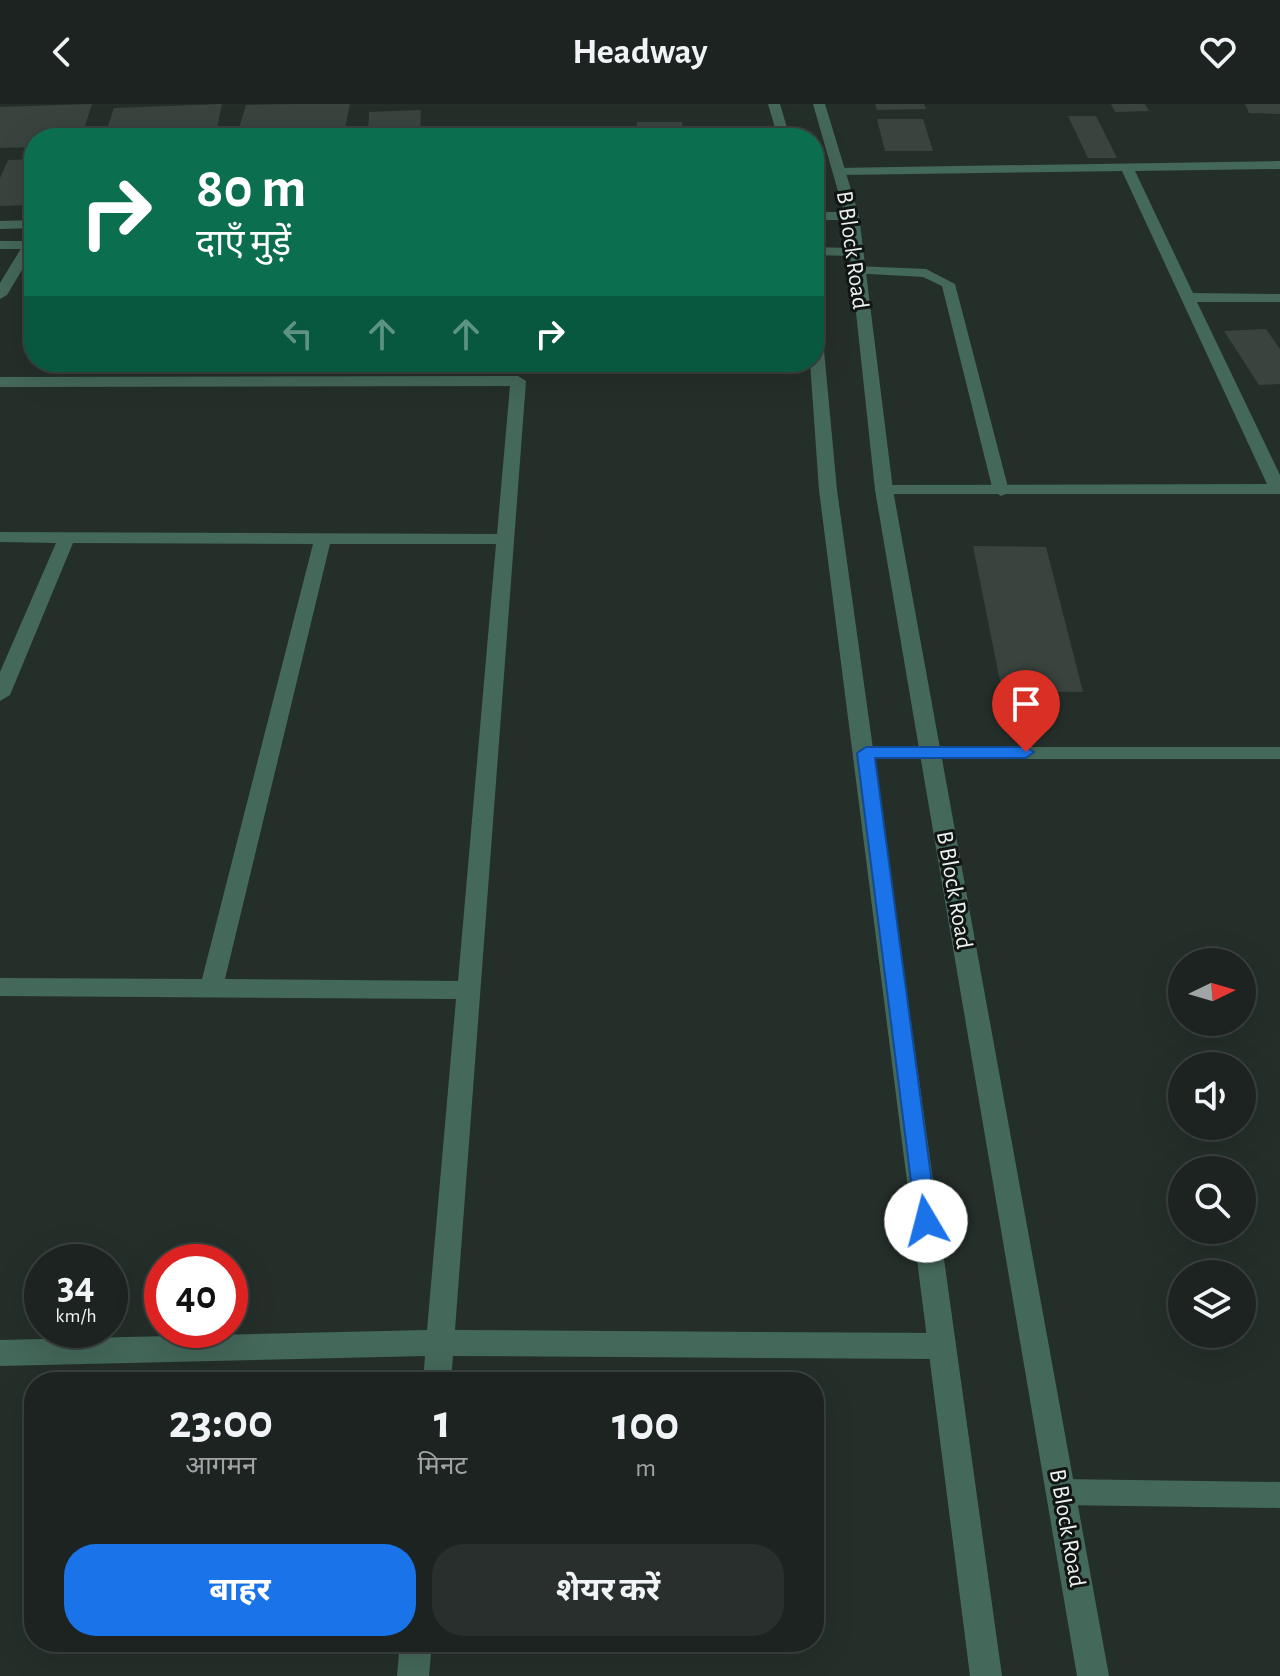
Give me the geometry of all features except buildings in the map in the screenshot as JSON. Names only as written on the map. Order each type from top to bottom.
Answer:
[{"type":"street","points":[[774,104],[781,128]]},
{"type":"street","name":"B Block Road","points":[[819,104],[852,216],[884,490],[1093,1676]]},
{"type":"street","points":[[840,171],[1280,165]]},
{"type":"street","points":[[884,490],[1279,489],[1126,166]]},
{"type":"street","points":[[824,216],[852,216]]},
{"type":"street","points":[[0,225],[24,224]]},
{"type":"street","points":[[0,245],[24,245]]},
{"type":"street","points":[[824,251],[854,252]]},
{"type":"street","points":[[0,295],[24,258]]},
{"type":"street","points":[[1188,297],[1280,298]]},
{"type":"street","name":"B Block Road","points":[[818,372],[828,490],[866,753],[986,1676]]},
{"type":"street","points":[[0,382],[518,381],[438,1372]]},
{"type":"street","points":[[0,537],[505,539]]},
{"type":"street","points":[[0,695],[67,537]]},
{"type":"street","points":[[211,989],[323,538]]},
{"type":"street","points":[[0,987],[469,990]]},
{"type":"street","points":[[0,1353],[440,1343],[942,1346]]},
{"type":"street","points":[[413,1676],[415,1652]]},
{"type":"lane","points":[[856,270],[926,273],[948,284],[1001,491]]},
{"type":"lane","points":[[866,753],[1280,753]]},
{"type":"lane","points":[[1060,1492],[1280,1495]]},
{"type":"route","points":[[926,1221],[866,753],[1026,752]]}]
